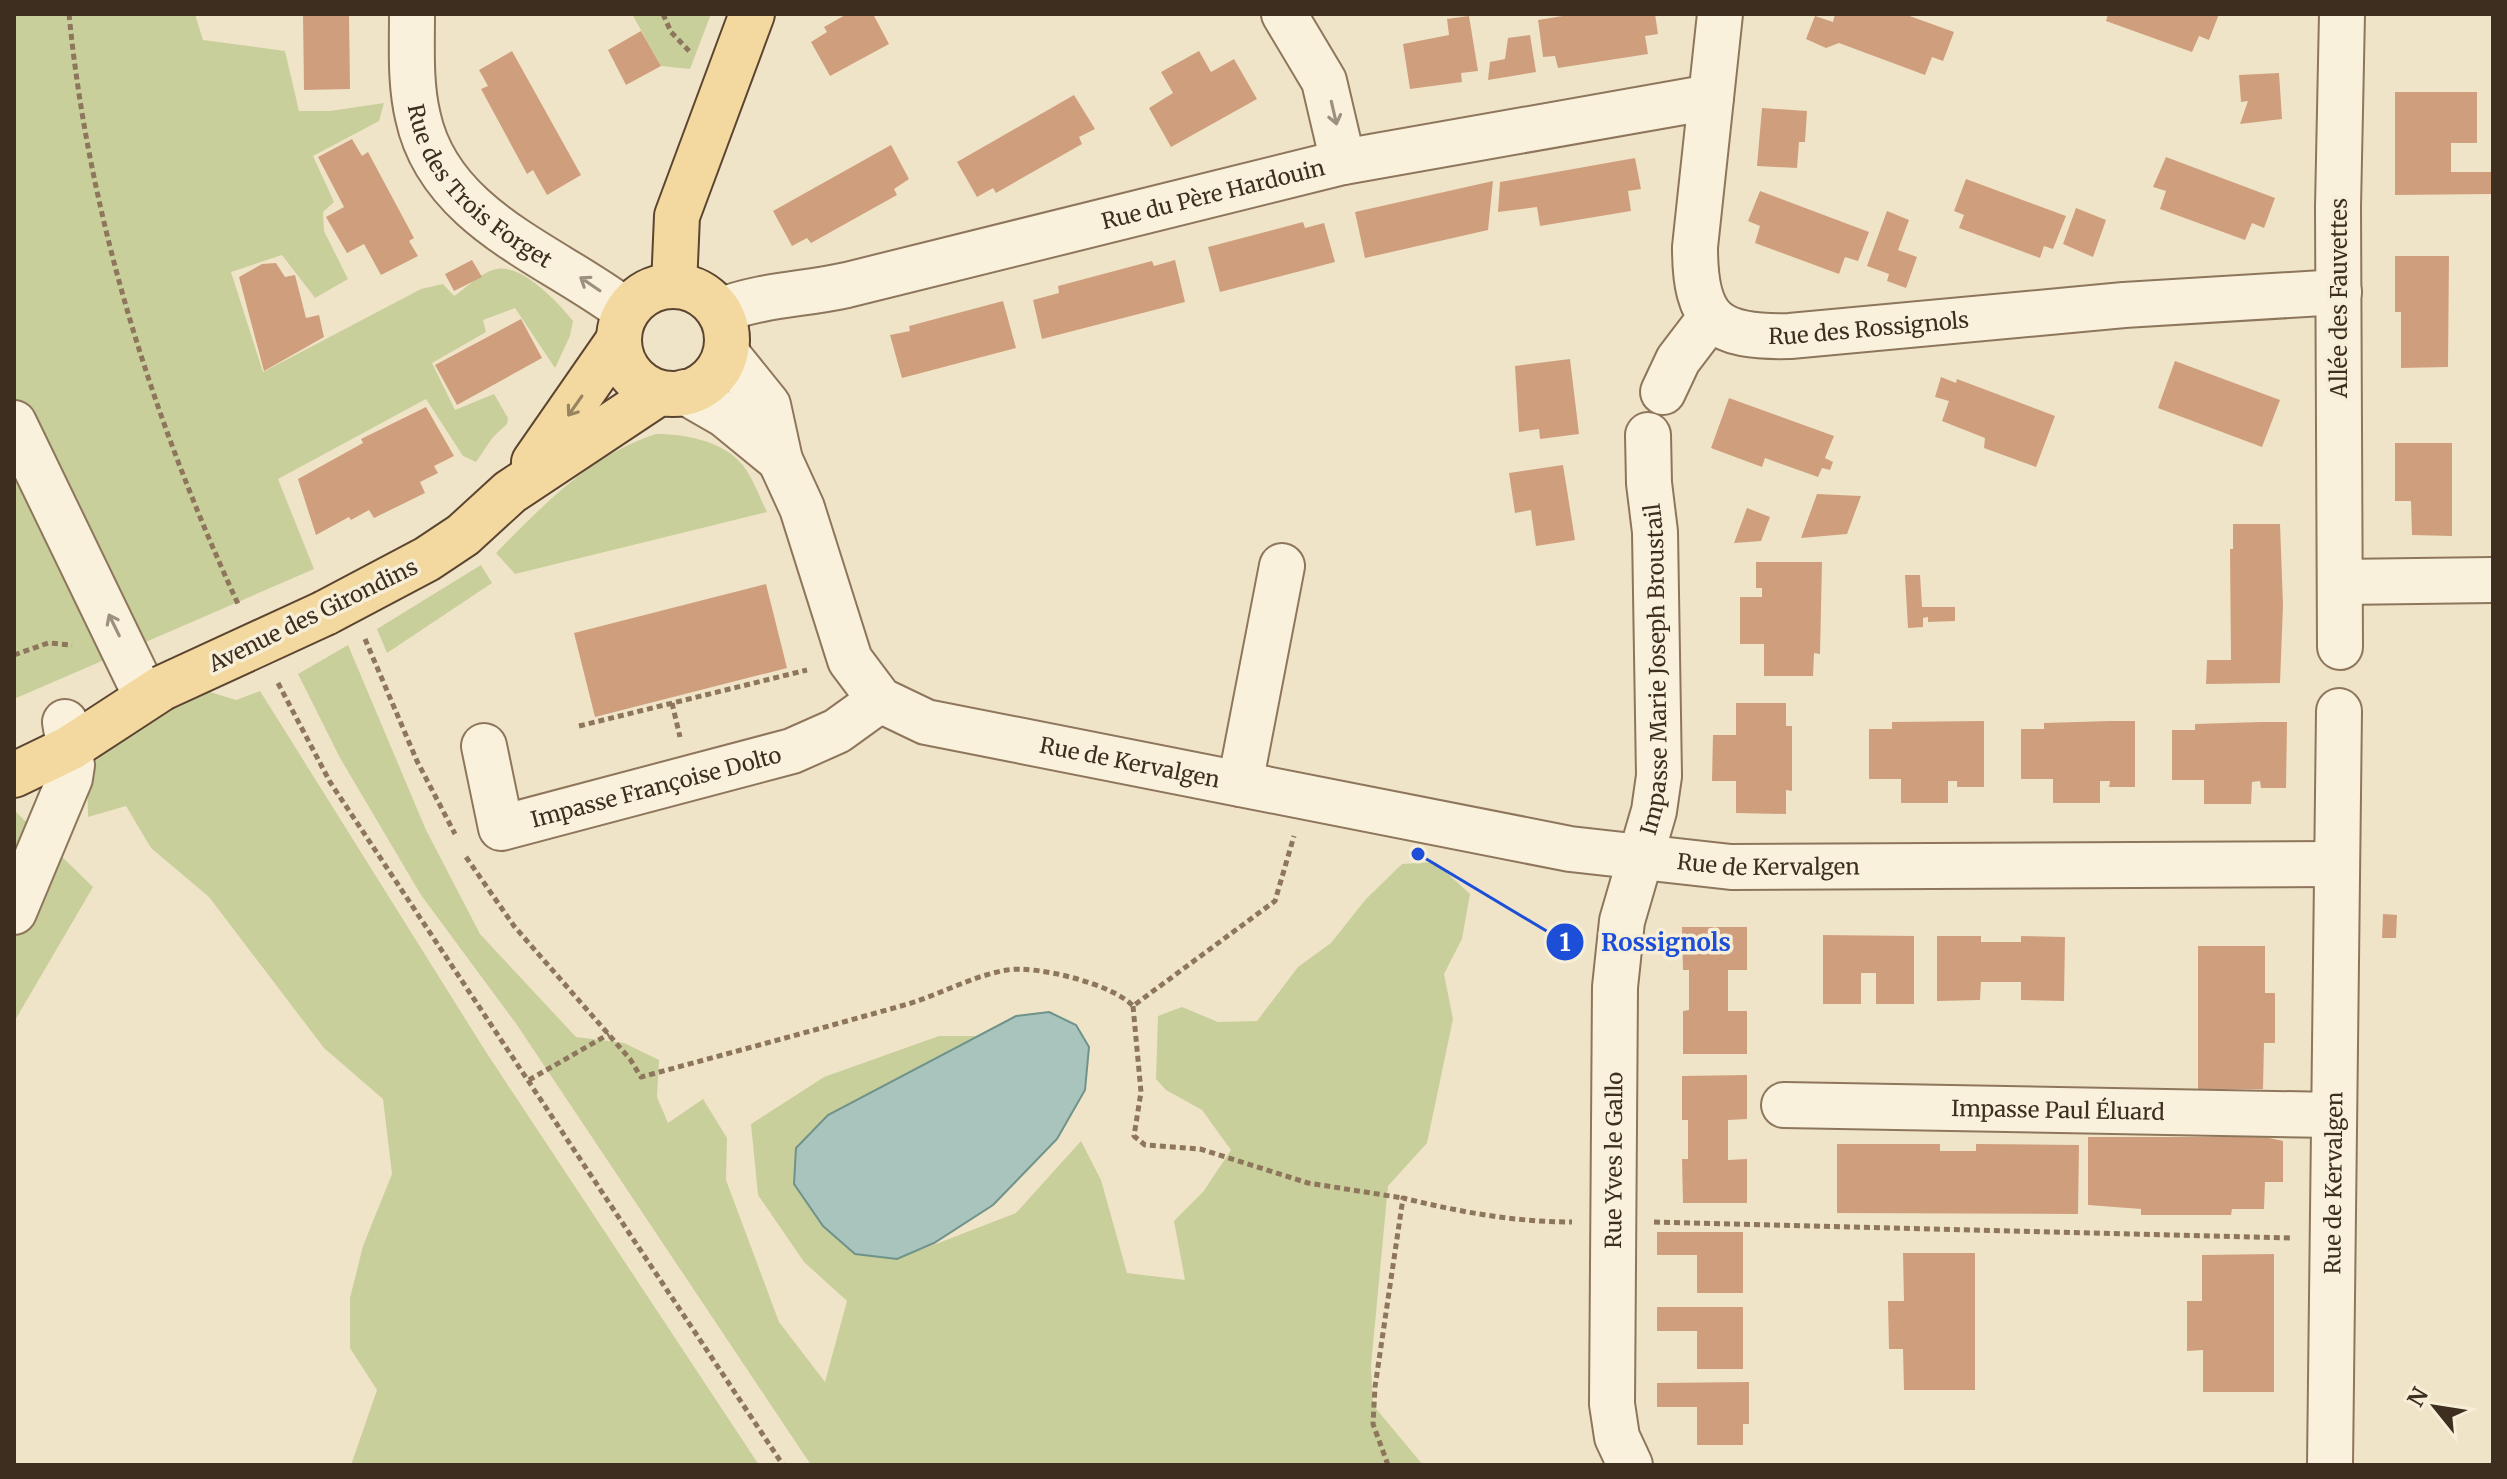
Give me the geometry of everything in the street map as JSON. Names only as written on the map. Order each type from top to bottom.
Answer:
[{"type":"main road","points":[[674,286],[677,216],[752,14]]},
{"type":"main road","points":[[674,286],[692,289],[707,298],[722,332],[711,378],[672,392],[635,379],[620,355],[622,326],[647,292],[674,286]]},
{"type":"main road","name":"Avenue des Girondins","points":[[14,775],[67,735],[325,613],[427,559],[463,535],[510,492],[577,405],[622,326]]},
{"type":"main road","name":"Avenue des Girondins","points":[[510,492],[672,392]]},
{"type":"main road","name":"Avenue des Girondins","points":[[14,743],[67,735]]},
{"type":"street","name":"Rue des Trois Forget","points":[[412,14],[418,118],[434,159],[465,202],[551,261],[622,326]]},
{"type":"street","points":[[1284,14],[1331,99],[1343,162]]},
{"type":"street","points":[[1663,392],[1678,360],[1710,318],[1697,294],[1695,247],[1720,14]]},
{"type":"street","name":"Allée des Fauvettes","points":[[2340,647],[2342,14]]},
{"type":"street","name":"Rue du Père Hardouin","points":[[722,332],[767,296],[847,285],[1343,162],[1711,97]]},
{"type":"street","name":"Rue des Rossignols","points":[[1710,318],[1747,336],[1790,336],[2139,304],[2339,292]]},
{"type":"street","name":"Rue de Kervalgen","points":[[722,332],[768,405],[780,460],[802,508],[850,660],[860,678],[880,700],[904,714],[945,727],[1570,849],[1731,867],[2337,864],[2330,1465]]},
{"type":"street","name":"Rue de Kervalgen","points":[[672,392],[725,415],[780,460]]},
{"type":"street","points":[[14,423],[154,692]]},
{"type":"street","name":"Impasse Marie Joseph Broustail","points":[[1640,857],[1654,811],[1659,776],[1655,532],[1648,470],[1648,435]]},
{"type":"street","points":[[1240,784],[1282,566]]},
{"type":"street","points":[[2340,582],[2493,580]]},
{"type":"street","name":"Impasse Françoise Dolto","points":[[484,746],[501,828],[792,751],[837,731],[880,700]]},
{"type":"street","points":[[2337,864],[2339,711]]},
{"type":"street","points":[[14,912],[70,778],[67,735]]},
{"type":"street","name":"Rue Yves le Gallo","points":[[1630,1465],[1617,1437],[1612,1404],[1615,987],[1622,921],[1640,857]]},
{"type":"street","name":"Impasse Paul Éluard","points":[[1784,1105],[2334,1115]]},
{"type":"path","points":[[69,14],[89,147],[135,337],[177,464],[242,614]]},
{"type":"path","points":[[579,726],[850,660]]},
{"type":"path","points":[[272,670],[330,782],[783,1465]]},
{"type":"path","points":[[1133,1006],[1275,901],[1284,881],[1304,796]]},
{"type":"path","points":[[529,1080],[609,1034],[641,1077],[912,1002],[1007,970],[1031,970],[1106,987],[1123,995],[1133,1006],[1141,1092],[1134,1136],[1145,1145],[1200,1149],[1308,1183],[1522,1221],[1864,1224],[2333,1239]]},
{"type":"path","points":[[1388,1465],[1373,1424],[1375,1387],[1403,1198]]},
{"type":"green space","points":[[14,14],[195,14],[203,40],[285,51],[299,111],[330,111],[384,103],[379,121],[313,156],[334,202],[323,212],[324,231],[348,279],[315,298],[282,255],[231,272],[263,372],[421,289],[443,284],[454,296],[480,276],[497,269],[517,272],[528,279],[549,295],[573,321],[570,336],[555,368],[515,308],[483,320],[486,332],[432,363],[455,410],[494,394],[508,418],[507,424],[493,437],[476,462],[463,456],[426,399],[278,479],[314,569],[14,699]]},
{"type":"green space","points":[[632,14],[711,14],[690,69],[661,66]]},
{"type":"green space","points":[[656,434],[700,440],[731,454],[748,472],[767,512],[515,574],[496,553],[550,500],[589,468],[610,454]]},
{"type":"green space","points":[[481,565],[492,583],[387,653],[377,629]]},
{"type":"green space","points":[[348,645],[426,830],[480,934],[576,1037],[624,1043],[659,1060],[657,1097],[668,1123],[703,1099],[727,1138],[726,1180],[779,1322],[825,1382],[847,1301],[804,1262],[758,1195],[751,1124],[824,1077],[939,1036],[976,1036],[828,1115],[897,1259],[1016,1213],[1081,1141],[1101,1180],[1127,1273],[1185,1280],[1174,1221],[1203,1192],[1231,1150],[1202,1110],[1166,1090],[1156,1079],[1158,1016],[1182,1007],[1218,1022],[1257,1021],[1298,967],[1331,943],[1366,899],[1402,864],[1435,862],[1470,894],[1462,939],[1444,974],[1453,1019],[1427,1143],[1388,1186],[1371,1366],[1373,1405],[1423,1465],[811,1465],[517,1025],[421,895],[340,758],[298,674]]},
{"type":"green space","points":[[207,691],[236,700],[260,691],[486,1052],[759,1465],[351,1465],[377,1390],[350,1348],[350,1298],[363,1246],[392,1174],[383,1099],[324,1048],[209,897],[151,848],[126,806],[88,817],[87,771],[114,741],[144,716]]},
{"type":"green space","points":[[14,810],[93,887],[14,1022]]},
{"type":"water","points":[[1049,1012],[1076,1025],[1089,1047],[1085,1090],[1057,1139],[993,1205],[934,1243],[897,1259],[855,1254],[823,1226],[794,1184],[796,1148],[828,1115],[1016,1016]]},
{"type":"building","points":[[303,14],[349,14],[350,89],[304,90]]},
{"type":"building","points":[[847,14],[873,14],[889,44],[830,76],[811,42],[827,32],[824,27]]},
{"type":"building","points":[[1575,14],[1655,14],[1658,34],[1645,36],[1648,54],[1558,68],[1555,56],[1543,57],[1538,20]]},
{"type":"building","points":[[1835,14],[1904,14],[1954,32],[1943,61],[1932,57],[1925,75],[1839,43],[1826,48],[1806,39],[1815,16],[1833,22]]},
{"type":"building","points":[[2108,14],[2219,14],[2209,40],[2199,36],[2192,52],[2106,21]]},
{"type":"building","points":[[1469,16],[1478,71],[1461,73],[1462,82],[1410,89],[1403,44],[1449,35],[1447,19]]},
{"type":"building","points":[[641,31],[661,66],[626,85],[608,50]]},
{"type":"building","points":[[1530,35],[1536,72],[1488,80],[1490,62],[1505,59],[1508,38]]},
{"type":"building","points":[[512,51],[581,175],[547,195],[533,170],[527,174],[481,89],[488,86],[479,70]]},
{"type":"building","points":[[1199,51],[1211,72],[1234,59],[1257,99],[1171,147],[1149,108],[1173,93],[1161,72]]},
{"type":"building","points":[[2279,73],[2282,119],[2240,124],[2248,101],[2241,102],[2239,75]]},
{"type":"building","points":[[2395,92],[2477,92],[2477,143],[2451,143],[2451,172],[2493,172],[2493,194],[2395,195]]},
{"type":"building","points":[[1074,95],[1095,129],[1079,137],[1082,144],[996,193],[993,188],[977,197],[957,162]]},
{"type":"building","points":[[1762,108],[1807,111],[1805,142],[1799,142],[1797,168],[1757,166]]},
{"type":"building","points":[[352,139],[362,156],[368,152],[414,238],[409,241],[418,256],[381,275],[364,244],[347,253],[326,217],[344,207],[318,157]]},
{"type":"building","points":[[891,145],[909,179],[894,189],[897,195],[811,243],[807,238],[792,246],[773,211]]},
{"type":"building","points":[[2166,157],[2275,198],[2264,228],[2252,223],[2245,240],[2160,209],[2166,191],[2153,187]]},
{"type":"building","points":[[1635,158],[1641,189],[1628,191],[1631,211],[1540,226],[1537,207],[1498,212],[1500,182]]},
{"type":"building","points":[[1966,179],[2066,216],[2053,249],[2044,246],[2040,258],[1959,228],[1964,215],[1954,211]]},
{"type":"building","points":[[1493,181],[1488,230],[1365,258],[1355,212]]},
{"type":"building","points":[[1760,191],[1869,232],[1858,261],[1845,257],[1839,274],[1755,243],[1760,226],[1748,221]]},
{"type":"building","points":[[2076,208],[2106,220],[2093,257],[2063,244]]},
{"type":"building","points":[[1887,211],[1909,220],[1898,250],[1917,257],[1906,288],[1887,281],[1889,274],[1867,266]]},
{"type":"building","points":[[1303,222],[1305,228],[1324,223],[1335,262],[1220,292],[1208,247]]},
{"type":"building","points":[[2395,256],[2449,256],[2448,367],[2401,368],[2401,312],[2395,312]]},
{"type":"building","points":[[472,260],[482,277],[454,291],[445,274]]},
{"type":"building","points":[[1175,260],[1185,302],[1042,339],[1033,300],[1059,293],[1058,286],[1152,261],[1154,266]]},
{"type":"building","points":[[276,263],[285,277],[295,275],[306,318],[319,315],[324,337],[264,371],[239,277],[262,264]]},
{"type":"building","points":[[1003,301],[1016,348],[902,378],[890,335],[910,331],[909,326]]},
{"type":"building","points":[[521,319],[542,358],[457,405],[435,365]]},
{"type":"building","points":[[1570,359],[1579,434],[1540,439],[1539,429],[1519,432],[1515,366]]},
{"type":"building","points":[[2175,361],[2280,400],[2262,447],[2158,408]]},
{"type":"building","points":[[1941,377],[1956,383],[1957,379],[2055,416],[2036,467],[1984,448],[1985,438],[1942,421],[1949,401],[1935,397]]},
{"type":"building","points":[[1729,398],[1834,436],[1825,458],[1833,462],[1830,470],[1822,468],[1818,477],[1765,458],[1762,467],[1711,448]]},
{"type":"building","points":[[426,407],[454,456],[434,466],[438,473],[420,482],[425,493],[374,518],[369,510],[316,535],[298,479],[363,443],[361,439]]},
{"type":"building","points":[[2395,443],[2452,443],[2452,536],[2412,535],[2411,501],[2395,501]]},
{"type":"building","points":[[1563,465],[1575,540],[1536,546],[1531,510],[1515,513],[1509,473]]},
{"type":"building","points":[[1817,494],[1861,496],[1847,534],[1801,538]]},
{"type":"building","points":[[1747,508],[1770,517],[1761,541],[1734,543]]},
{"type":"building","points":[[2233,524],[2280,524],[2283,605],[2280,683],[2206,684],[2207,660],[2231,660],[2230,549],[2233,549]]},
{"type":"building","points":[[1756,562],[1822,562],[1820,654],[1814,653],[1813,676],[1764,676],[1764,644],[1740,644],[1740,597],[1762,597],[1762,588],[1756,588]]},
{"type":"building","points":[[1905,575],[1920,575],[1922,607],[1955,607],[1955,621],[1928,622],[1928,617],[1923,618],[1923,627],[1908,628]]},
{"type":"building","points":[[766,584],[787,668],[595,717],[574,633]]},
{"type":"building","points":[[1736,703],[1786,703],[1786,726],[1792,726],[1792,791],[1786,790],[1786,814],[1736,813],[1736,781],[1712,781],[1713,735],[1736,735]]},
{"type":"building","points":[[1984,721],[1984,787],[1957,787],[1957,781],[1948,781],[1948,803],[1901,803],[1901,779],[1869,779],[1869,729],[1892,729],[1892,722]]},
{"type":"building","points":[[2135,721],[2135,787],[2109,787],[2110,781],[2100,781],[2100,803],[2053,803],[2053,779],[2021,779],[2021,729],[2044,729],[2044,723]]},
{"type":"building","points":[[2287,722],[2286,788],[2261,788],[2260,781],[2252,782],[2251,804],[2204,804],[2204,780],[2172,780],[2172,730],[2195,730],[2195,724]]},
{"type":"building","points":[[2383,914],[2397,915],[2396,938],[2382,938]]},
{"type":"building","points":[[1682,927],[1747,927],[1747,970],[1728,970],[1728,1011],[1747,1011],[1747,1054],[1683,1054],[1683,1011],[1689,1010],[1689,970],[1683,970]]},
{"type":"building","points":[[1823,935],[1914,936],[1914,1004],[1876,1004],[1876,973],[1861,973],[1861,1004],[1823,1004]]},
{"type":"building","points":[[1937,936],[1981,936],[1981,942],[2021,942],[2021,936],[2065,937],[2064,1001],[2021,1000],[2021,982],[1981,982],[1980,1000],[1937,1001]]},
{"type":"building","points":[[2198,946],[2265,946],[2265,993],[2275,993],[2275,1043],[2264,1043],[2263,1089],[2198,1089]]},
{"type":"building","points":[[1747,1075],[1747,1119],[1728,1120],[1728,1160],[1747,1159],[1747,1203],[1683,1203],[1682,1159],[1688,1159],[1688,1120],[1682,1120],[1682,1076]]},
{"type":"building","points":[[2088,1137],[2265,1137],[2283,1141],[2283,1182],[2265,1182],[2264,1209],[2232,1209],[2231,1215],[2141,1215],[2141,1209],[2088,1205]]},
{"type":"building","points":[[1837,1144],[1940,1144],[1940,1151],[1976,1151],[1976,1144],[2079,1145],[2078,1214],[1837,1213]]},
{"type":"building","points":[[1657,1232],[1743,1232],[1743,1293],[1697,1293],[1697,1255],[1657,1255]]},
{"type":"building","points":[[1903,1253],[1975,1253],[1975,1390],[1904,1390],[1903,1349],[1889,1349],[1888,1301],[1904,1301]]},
{"type":"building","points":[[2274,1254],[2274,1392],[2203,1392],[2203,1350],[2187,1351],[2187,1301],[2202,1301],[2202,1255]]},
{"type":"building","points":[[1657,1307],[1743,1307],[1743,1369],[1697,1369],[1697,1331],[1657,1331]]},
{"type":"building","points":[[1749,1382],[1749,1424],[1743,1424],[1743,1445],[1697,1445],[1697,1407],[1657,1407],[1657,1383]]},
{"type":"place","name":"Rossignols","points":[[1418,854]]}]
